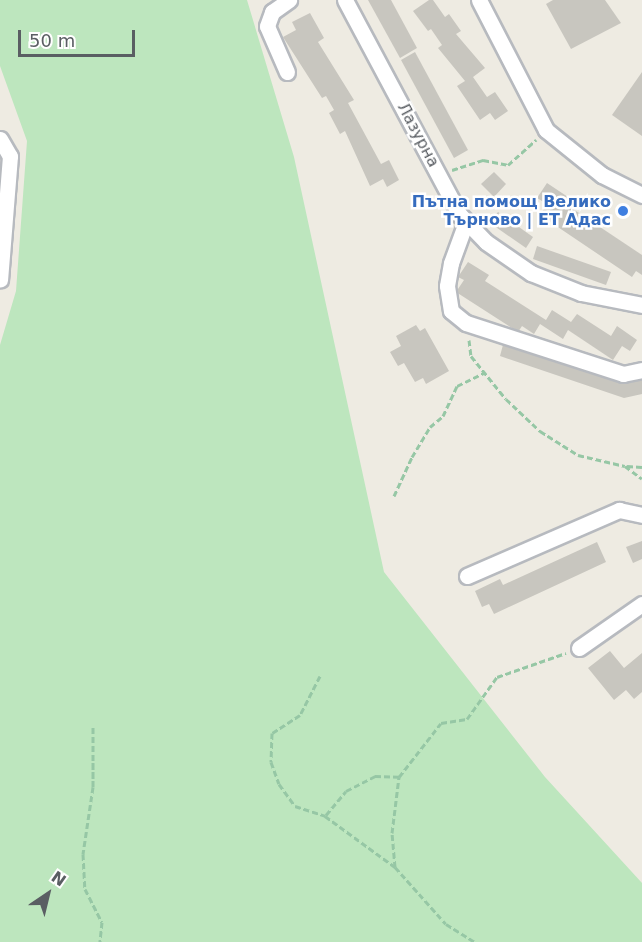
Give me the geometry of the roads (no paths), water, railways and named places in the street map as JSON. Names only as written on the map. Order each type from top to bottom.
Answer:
[{"type":"street","points":[[286,72],[267,26],[272,12],[289,0]]},
{"type":"street","name":"Лазурна","points":[[345,0],[466,222],[486,242],[531,273],[581,293],[642,304]]},
{"type":"street","points":[[479,0],[546,130],[602,175],[642,195]]},
{"type":"street","points":[[0,139],[9,156],[0,280]]},
{"type":"street","points":[[466,222],[447,286],[451,311],[466,323],[623,374],[642,370]]},
{"type":"street","points":[[467,576],[620,510],[642,515]]},
{"type":"street","points":[[579,648],[642,604]]},
{"type":"place","name":"Пътна помощ Велико Търново | ЕТ Адас","points":[[623,211]]}]
